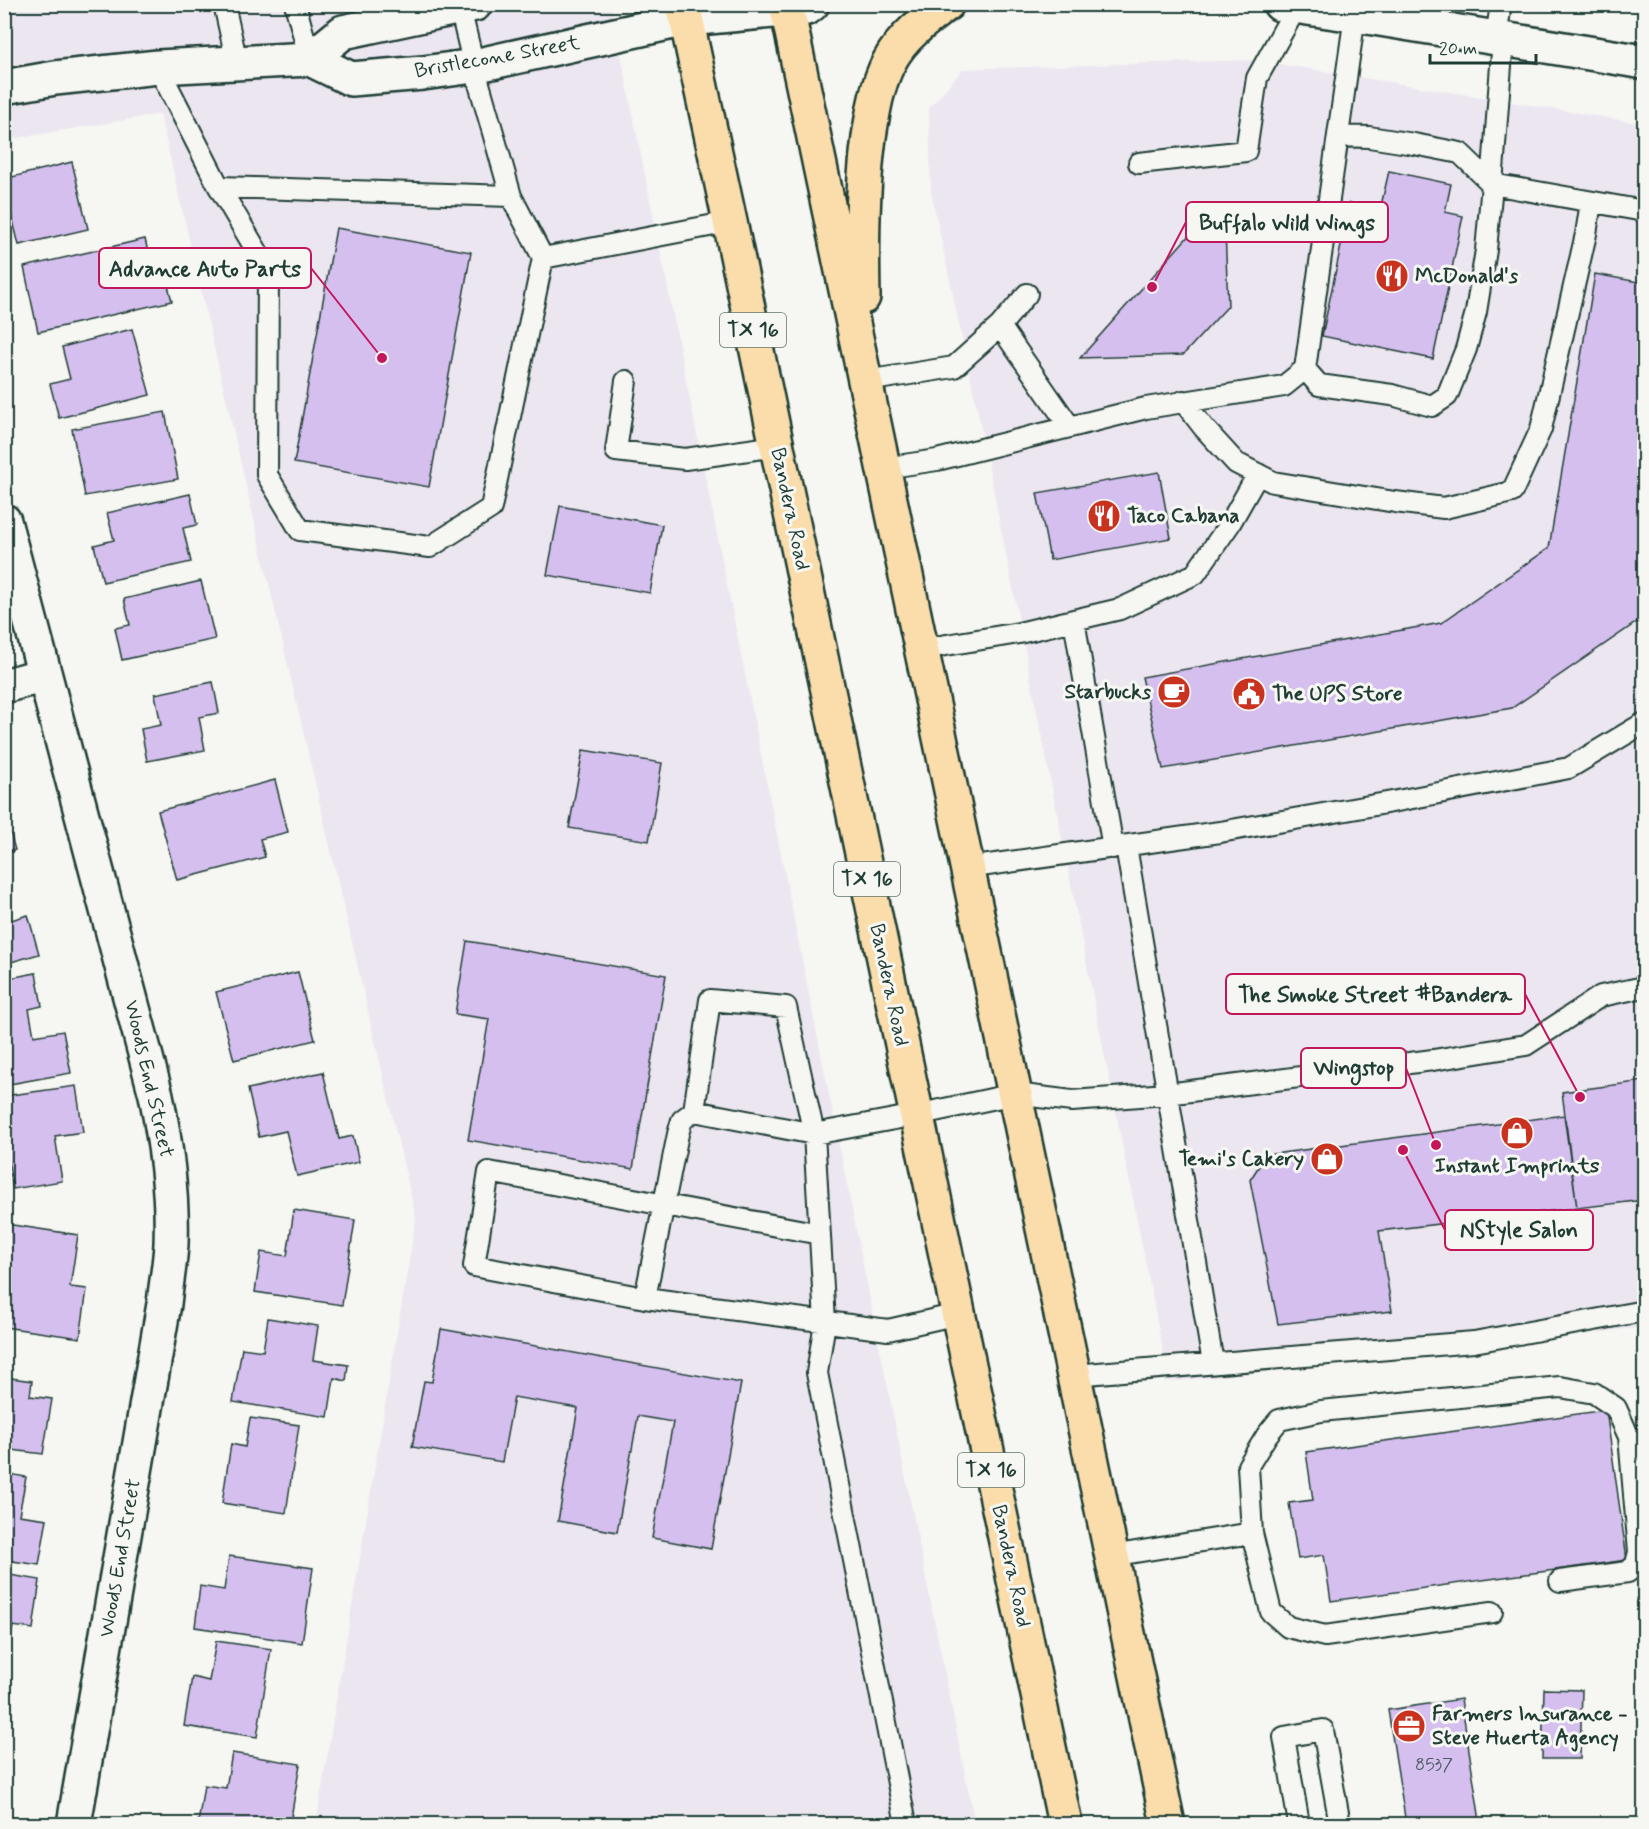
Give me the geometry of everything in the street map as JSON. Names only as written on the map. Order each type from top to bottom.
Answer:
[{"type":"main road","points":[[864,374],[862,218],[874,102],[889,61],[915,28],[947,4]]},
{"type":"main road","points":[[795,6],[864,374],[1168,1824]]},
{"type":"main road","name":"Bandera Road","points":[[685,12],[1065,1824]]},
{"type":"street","points":[[1291,5],[1644,63]]},
{"type":"street","points":[[310,59],[343,32],[468,6]]},
{"type":"street","name":"Bristlecone Street","points":[[4,87],[55,78],[158,67],[310,59],[351,79],[423,73],[474,66],[685,12],[795,6]]},
{"type":"street","name":"Woods End Street","points":[[4,521],[156,1095],[166,1145],[171,1194],[171,1245],[164,1304],[74,1824]]},
{"type":"street","points":[[4,686],[44,675]]},
{"type":"lane","points":[[224,4],[237,63]]},
{"type":"lane","points":[[295,4],[310,59]]},
{"type":"lane","points":[[1305,369],[1319,385],[1392,395],[1432,406],[1447,396],[1466,349],[1476,312],[1486,250],[1492,184],[1501,4]]},
{"type":"lane","points":[[1139,163],[1246,151],[1257,78],[1291,5]]},
{"type":"lane","points":[[158,67],[219,187],[268,270],[267,475],[300,530],[430,547],[491,508],[543,258],[511,196],[474,66],[468,6]]},
{"type":"lane","points":[[884,468],[937,460],[1146,408],[1284,386],[1305,369],[1355,15]]},
{"type":"lane","points":[[1339,136],[1380,139],[1460,153],[1492,184],[1644,211]]},
{"type":"lane","points":[[219,187],[511,196]]},
{"type":"lane","points":[[1183,401],[1236,463],[1273,482],[1444,508],[1512,492],[1541,429],[1586,234],[1591,202]]},
{"type":"lane","points":[[543,258],[730,222]]},
{"type":"lane","points":[[864,374],[954,367],[1000,326],[1027,294]]},
{"type":"lane","points":[[1000,326],[1070,427]]},
{"type":"lane","points":[[626,381],[616,451],[685,459],[777,446]]},
{"type":"lane","points":[[922,649],[1019,633],[1120,609],[1195,574],[1229,525],[1258,474]]},
{"type":"lane","points":[[1074,620],[1167,1094],[1213,1363]]},
{"type":"lane","points":[[967,868],[1220,832],[1569,768],[1644,723]]},
{"type":"lane","points":[[694,1111],[814,1134],[1015,1094],[1072,1101],[1167,1094],[1433,1060],[1526,1045],[1601,996],[1644,987]]},
{"type":"lane","points":[[645,1298],[678,1134],[682,1120],[694,1111],[710,1000],[786,1007],[814,1134],[825,1322],[817,1373],[906,1824]]},
{"type":"lane","points":[[820,1234],[489,1172],[474,1266],[645,1298],[888,1330],[958,1314]]},
{"type":"lane","points":[[1074,1375],[1474,1342],[1644,1311]]},
{"type":"lane","points":[[1492,1612],[1325,1636],[1288,1627],[1271,1612],[1252,1533],[1248,1466],[1279,1420],[1321,1411],[1560,1387],[1594,1393],[1616,1408],[1629,1437],[1639,1552],[1636,1564],[1629,1572],[1560,1581]]},
{"type":"lane","points":[[1111,1556],[1252,1533]]},
{"type":"lane","points":[[1299,1824],[1284,1737],[1323,1730],[1340,1824]]},
{"type":"shaded area","points":[[5,5],[611,5],[975,1824],[316,1824],[416,1218],[160,114],[5,140]]},
{"type":"shaded area","points":[[1256,60],[1644,124],[1644,1327],[1169,1382],[980,422],[931,192],[929,108],[963,69]]},
{"type":"building","points":[[72,162],[88,229],[19,245],[4,179]]},
{"type":"building","name":"McDonald's","points":[[1389,171],[1451,184],[1445,212],[1463,216],[1433,359],[1322,336],[1350,203],[1380,210]]},
{"type":"building","points":[[1208,214],[1225,230],[1228,306],[1183,355],[1080,358]]},
{"type":"building","points":[[336,228],[471,252],[429,487],[294,463]]},
{"type":"building","points":[[145,239],[152,269],[163,266],[172,301],[38,332],[24,267]]},
{"type":"building","points":[[1595,274],[1644,283],[1644,617],[1512,708],[1163,769],[1142,677],[1441,623],[1549,548]]},
{"type":"building","points":[[132,329],[150,395],[59,418],[50,384],[70,379],[62,347]]},
{"type":"building","points":[[165,412],[178,479],[85,496],[72,429]]},
{"type":"building","name":"Taco Cabana","points":[[1159,472],[1171,538],[1050,560],[1037,493]]},
{"type":"building","points":[[190,494],[197,525],[183,528],[191,562],[103,582],[94,545],[114,540],[107,513]]},
{"type":"building","points":[[560,506],[662,525],[650,593],[547,575]]},
{"type":"building","points":[[201,581],[215,639],[122,660],[115,628],[130,625],[124,599]]},
{"type":"building","points":[[213,682],[219,713],[199,717],[205,750],[147,761],[141,729],[161,725],[155,694]]},
{"type":"building","points":[[583,750],[662,763],[649,841],[569,828]]},
{"type":"building","points":[[275,780],[288,832],[260,839],[265,857],[177,880],[158,811]]},
{"type":"building","points":[[4,811],[15,850],[4,853]]},
{"type":"building","points":[[28,915],[39,954],[4,964],[4,922]]},
{"type":"building","points":[[467,941],[666,975],[633,1169],[468,1140],[489,1019],[455,1014]]},
{"type":"building","points":[[298,972],[315,1040],[234,1060],[216,992]]},
{"type":"building","points":[[36,973],[42,1006],[29,1009],[34,1036],[63,1031],[71,1073],[4,1085],[4,979]]},
{"type":"building","points":[[323,1072],[339,1139],[353,1136],[359,1162],[297,1176],[286,1131],[259,1137],[248,1089]]},
{"type":"building","points":[[1644,1081],[1644,1200],[1577,1208],[1562,1092]]},
{"type":"building","points":[[76,1086],[83,1132],[55,1136],[62,1181],[13,1189],[4,1134],[4,1096]]},
{"type":"building","points":[[1564,1115],[1577,1208],[1379,1231],[1392,1311],[1278,1324],[1250,1180],[1266,1155]]},
{"type":"building","points":[[294,1210],[355,1220],[342,1305],[255,1292],[261,1252],[287,1256]]},
{"type":"building","points":[[6,1224],[78,1235],[70,1287],[87,1289],[80,1338],[4,1327]]},
{"type":"building","points":[[268,1318],[318,1326],[313,1360],[348,1365],[346,1381],[334,1378],[328,1417],[233,1402],[242,1348],[263,1351]]},
{"type":"building","points":[[441,1329],[741,1383],[711,1549],[652,1538],[673,1422],[638,1416],[617,1532],[558,1521],[578,1408],[514,1397],[502,1462],[412,1447],[424,1381],[432,1382]]},
{"type":"building","points":[[4,1377],[32,1381],[30,1396],[52,1399],[43,1454],[4,1449]]},
{"type":"building","points":[[1606,1410],[1627,1560],[1331,1601],[1324,1555],[1298,1559],[1289,1503],[1313,1500],[1306,1452]]},
{"type":"building","points":[[250,1418],[299,1425],[286,1513],[222,1503],[231,1444],[245,1447]]},
{"type":"building","points":[[4,1473],[26,1477],[19,1515],[47,1519],[39,1565],[6,1560],[9,1542],[4,1541]]},
{"type":"building","points":[[229,1556],[313,1568],[302,1643],[195,1627],[200,1586],[224,1590]]},
{"type":"building","points":[[4,1574],[40,1580],[33,1629],[13,1626],[4,1675]]},
{"type":"building","points":[[216,1641],[271,1649],[257,1737],[184,1726],[192,1677],[209,1681]]},
{"type":"building","points":[[1544,1689],[1582,1690],[1580,1759],[1542,1759]]},
{"type":"building","points":[[1461,1699],[1480,1821],[1454,1824],[1406,1824],[1388,1710]]},
{"type":"building","points":[[232,1753],[300,1764],[290,1824],[198,1824],[204,1785],[226,1788]]},
{"type":"place","name":"McDonald's","points":[[1392,276]]},
{"type":"place","name":"Buffalo Wild Wings","points":[[1152,287]]},
{"type":"place","name":"Advance Auto Parts","points":[[382,358]]},
{"type":"place","name":"Taco Cabana","points":[[1104,516]]},
{"type":"place","name":"Starbucks","points":[[1174,692]]},
{"type":"place","name":"The UPS Store","points":[[1249,694]]},
{"type":"place","name":"The Smoke Street #Bandera","points":[[1580,1097]]},
{"type":"place","name":"Instant Imprints","points":[[1517,1133]]},
{"type":"place","name":"Wingstop","points":[[1436,1145]]},
{"type":"place","name":"NStyle Salon","points":[[1403,1150]]},
{"type":"place","name":"Temi's Cakery","points":[[1327,1159]]},
{"type":"place","name":"Farmers Insurance - Steve Huerta Agency","points":[[1409,1726]]}]
